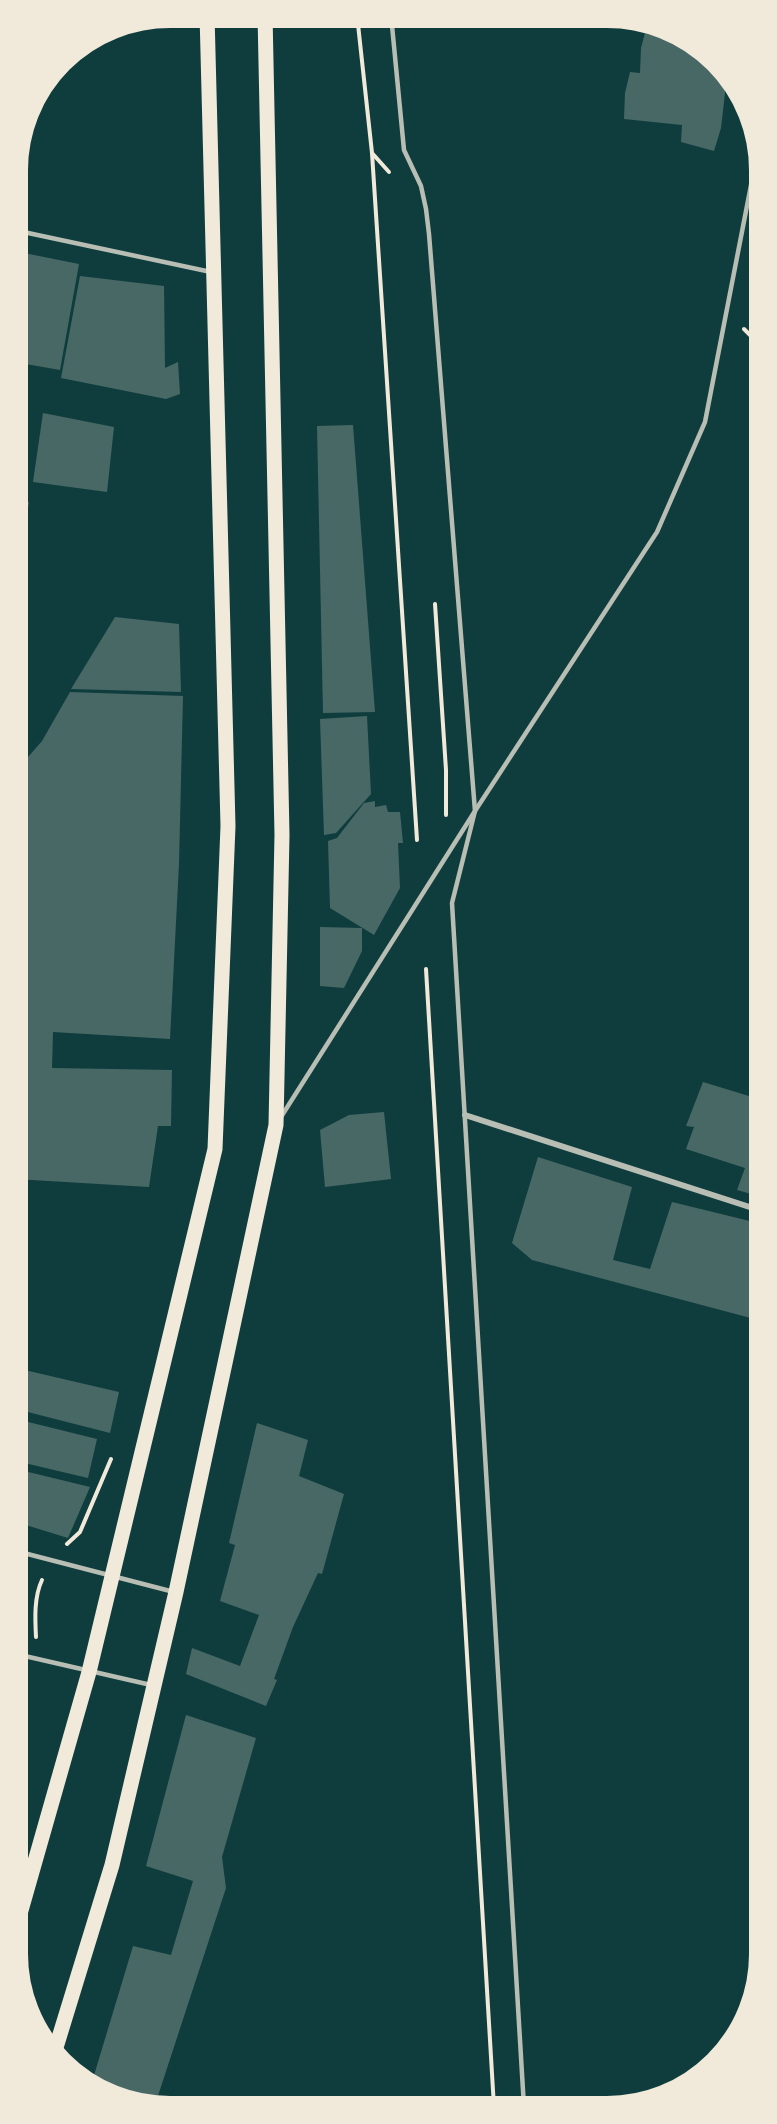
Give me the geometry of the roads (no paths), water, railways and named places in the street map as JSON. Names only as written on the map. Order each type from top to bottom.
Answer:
[{"type":"main road","points":[[24,1900],[89,1672],[215,1149],[228,826],[207,24]]},
{"type":"main road","points":[[57,2046],[112,1865],[176,1592],[276,1125],[282,835],[265,24]]},
{"type":"street","points":[[465,1115],[753,1208]]},
{"type":"lane","points":[[392,24],[404,150],[421,186],[429,234],[475,811],[452,903],[524,2100]]},
{"type":"lane","points":[[276,1125],[475,811],[657,532],[705,422],[753,175]]},
{"type":"lane","points":[[24,232],[214,273]]},
{"type":"lane","points":[[24,1553],[176,1592]]},
{"type":"lane","points":[[24,1656],[154,1686]]}]
